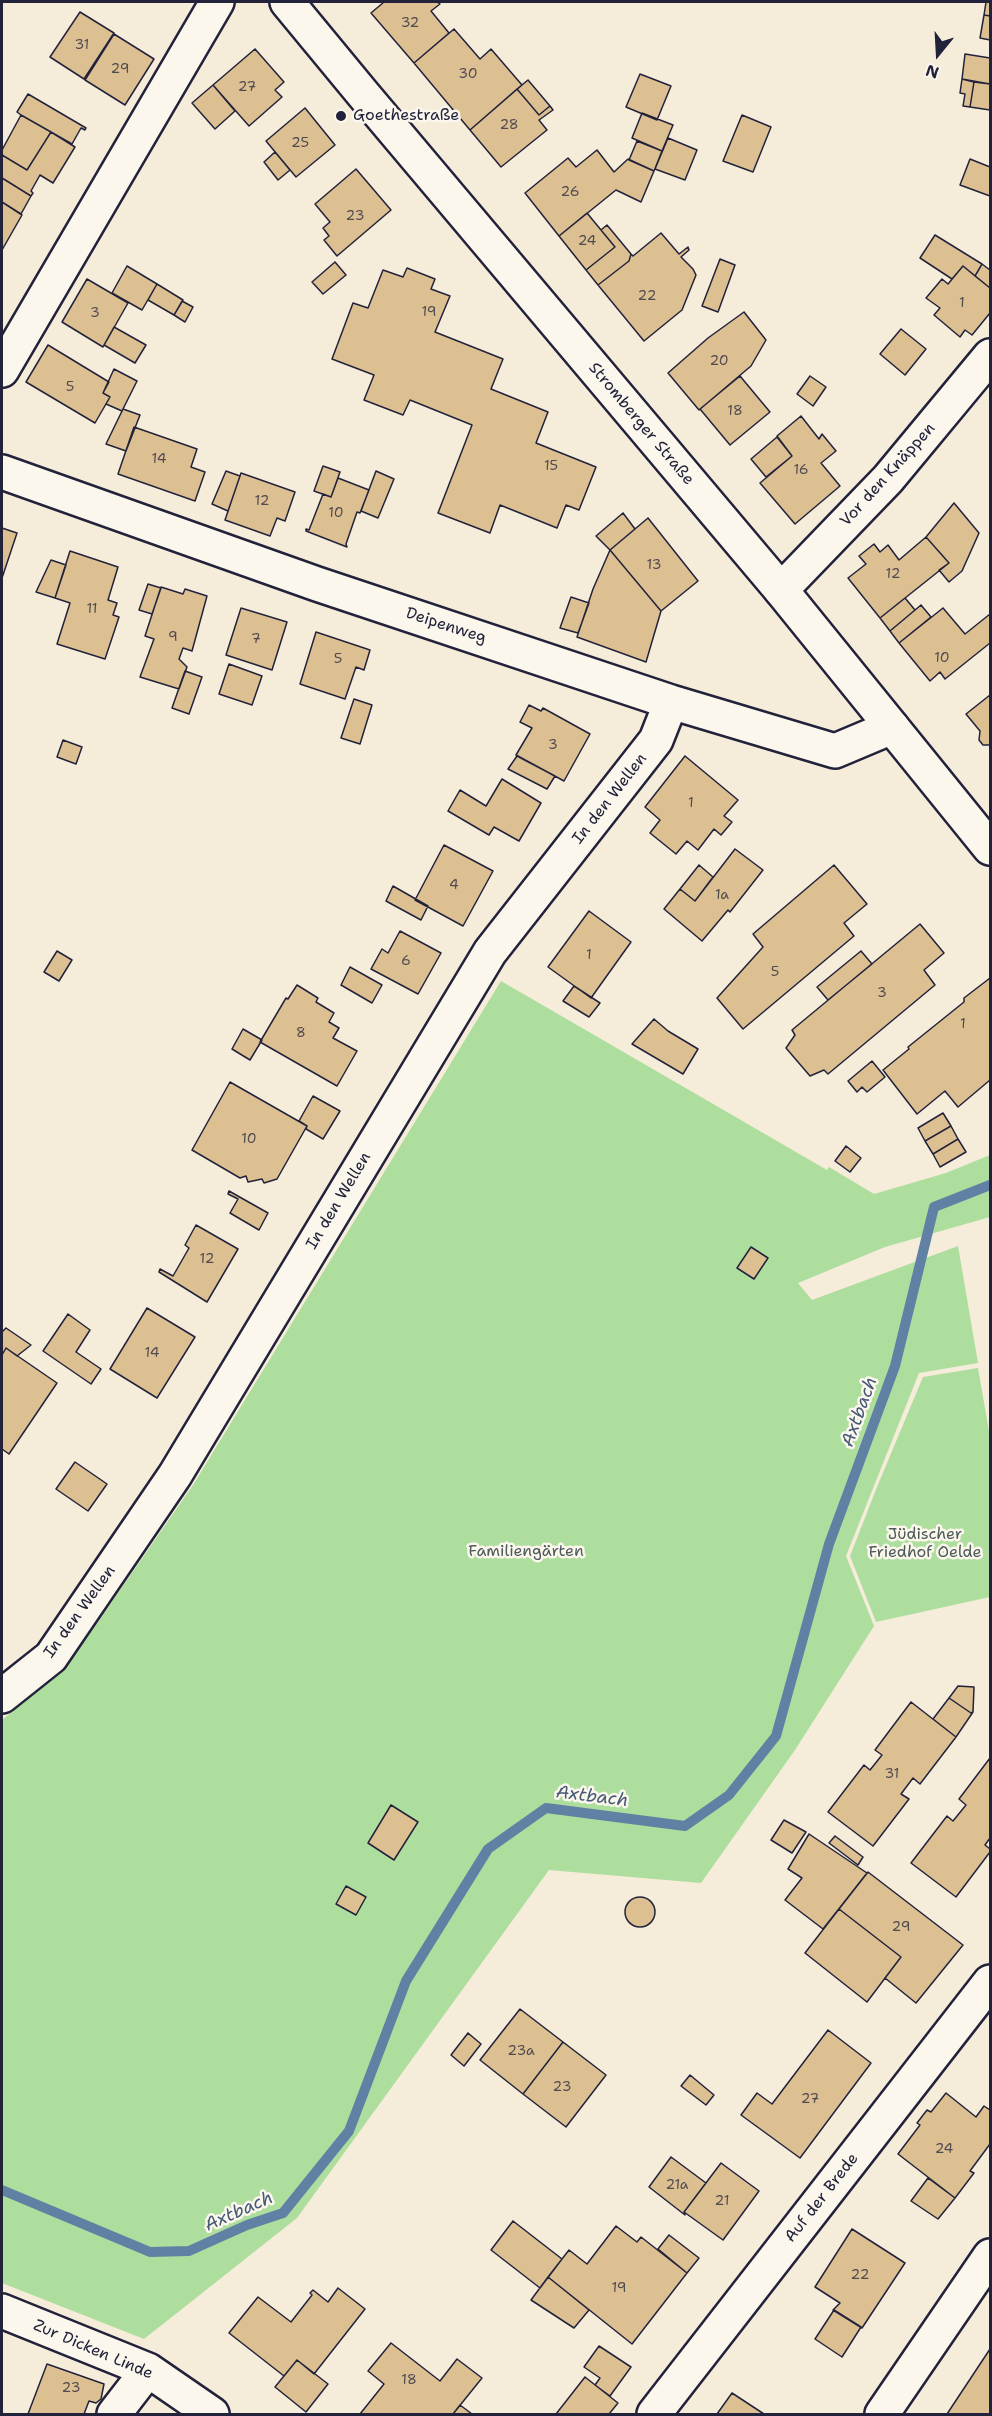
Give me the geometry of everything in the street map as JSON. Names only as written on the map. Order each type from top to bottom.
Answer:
[{"type":"street","points":[[2,370],[217,2]]},
{"type":"street","name":"Stromberger Straße","points":[[287,2],[781,590],[990,848]]},
{"type":"street","name":"Vor den Knäppen","points":[[781,590],[888,479],[990,356]]},
{"type":"street","name":"Deipenweg","points":[[2,472],[317,584],[671,702],[835,751],[892,727]]},
{"type":"street","name":"In den Wellen","points":[[2,1696],[51,1657],[175,1476],[490,952],[656,740],[671,702]]},
{"type":"street","name":"Auf der Brede","points":[[654,2415],[990,1982]]},
{"type":"street","points":[[882,2415],[990,2256]]},
{"type":"street","name":"Zur Dicken Linde","points":[[2,2311],[148,2370],[212,2415]]},
{"type":"street","points":[[114,2415],[148,2370]]},
{"type":"green space","name":"Familiengärten","points":[[501,981],[827,1170],[829,1167],[874,1194],[946,1173],[990,1155],[990,1217],[885,1247],[798,1283],[812,1300],[958,1246],[978,1363],[919,1373],[846,1556],[874,1626],[795,1750],[701,1883],[549,1870],[297,2218],[144,2339],[2,2283],[2,1720],[66,1668],[193,1485]]},
{"type":"green space","name":"Jüdischer Friedhof Oelde","points":[[978,1368],[990,1437],[990,1597],[876,1622],[850,1556],[877,1487],[923,1377]]},
{"type":"building","points":[[384,2],[437,2],[440,4],[431,11],[449,33],[414,63],[371,13]]},
{"type":"building","points":[[986,2],[990,2],[990,16],[984,15]]},
{"type":"building","points":[[80,12],[114,33],[84,79],[50,57]]},
{"type":"building","points":[[984,15],[990,16],[990,40],[980,38]]},
{"type":"building","points":[[454,29],[480,59],[491,49],[522,85],[470,130],[414,63]]},
{"type":"building","points":[[114,34],[154,59],[125,105],[85,80]]},
{"type":"building","points":[[255,49],[284,82],[275,90],[282,97],[249,126],[213,85]]},
{"type":"building","points":[[965,54],[990,58],[990,84],[962,79]]},
{"type":"building","points":[[640,74],[671,86],[657,120],[626,107]]},
{"type":"building","points":[[962,79],[974,82],[970,107],[963,106],[965,94],[960,93]]},
{"type":"building","points":[[528,80],[550,106],[539,115],[517,89]]},
{"type":"building","points":[[974,82],[990,84],[990,110],[970,107]]},
{"type":"building","points":[[213,85],[235,111],[215,129],[192,103]]},
{"type":"building","points":[[517,89],[539,115],[550,106],[553,110],[539,120],[547,130],[501,167],[470,130]]},
{"type":"building","points":[[28,94],[86,128],[85,130],[81,128],[72,144],[21,115],[17,112]]},
{"type":"building","points":[[305,108],[335,145],[296,177],[266,141]]},
{"type":"building","points":[[642,113],[673,125],[662,151],[632,138]]},
{"type":"building","points":[[21,115],[51,132],[27,170],[2,155],[2,150]]},
{"type":"building","points":[[742,115],[771,127],[753,172],[723,161]]},
{"type":"building","points":[[51,132],[75,147],[53,183],[40,175],[31,191],[33,193],[31,196],[2,178],[2,155],[27,170]]},
{"type":"building","points":[[668,138],[697,150],[685,180],[655,169]]},
{"type":"building","points":[[637,141],[662,151],[654,171],[629,160]]},
{"type":"building","points":[[597,150],[614,172],[628,159],[654,171],[641,202],[616,190],[559,236],[525,193],[568,158],[576,167]]},
{"type":"building","points":[[275,152],[290,170],[278,180],[264,162]]},
{"type":"building","points":[[970,159],[990,167],[990,196],[960,185]]},
{"type":"building","points":[[356,169],[391,210],[337,256],[324,240],[329,236],[323,228],[330,222],[315,204]]},
{"type":"building","points":[[2,178],[31,196],[21,214],[2,202]]},
{"type":"building","points":[[2,202],[22,215],[2,250]]},
{"type":"building","points":[[587,213],[615,247],[586,270],[559,236]]},
{"type":"building","points":[[607,225],[631,254],[629,261],[598,285],[586,270],[615,247],[601,230]]},
{"type":"building","points":[[661,233],[679,254],[688,247],[689,250],[681,257],[696,275],[682,310],[644,341],[598,285],[629,261],[631,254],[633,256]]},
{"type":"building","points":[[935,235],[982,264],[975,276],[963,266],[952,279],[920,258]]},
{"type":"building","points":[[720,259],[735,265],[718,312],[702,306]]},
{"type":"building","points":[[335,262],[346,275],[323,294],[312,282]]},
{"type":"building","points":[[982,264],[990,270],[990,288],[975,276]]},
{"type":"building","points":[[127,266],[157,284],[142,310],[112,293]]},
{"type":"building","points":[[963,266],[990,288],[990,313],[972,335],[965,330],[960,337],[934,315],[940,308],[926,298],[942,279],[948,284]]},
{"type":"building","points":[[407,268],[435,279],[431,289],[450,296],[435,332],[503,359],[491,389],[548,412],[536,443],[596,467],[579,510],[566,505],[557,528],[500,505],[490,533],[438,513],[472,425],[410,400],[403,415],[364,400],[374,375],[332,359],[353,303],[368,308],[383,270],[403,277]]},
{"type":"building","points":[[87,279],[128,303],[103,347],[62,322]]},
{"type":"building","points":[[157,284],[183,300],[174,315],[148,300]]},
{"type":"building","points":[[182,301],[193,307],[185,322],[174,315]]},
{"type":"building","points":[[744,312],[766,340],[751,366],[699,410],[668,373],[708,338]]},
{"type":"building","points":[[114,327],[146,345],[135,363],[104,345]]},
{"type":"building","points":[[901,329],[926,349],[905,375],[880,354]]},
{"type":"building","points":[[48,345],[109,382],[103,393],[110,397],[95,423],[26,382]]},
{"type":"building","points":[[114,369],[137,381],[122,411],[106,404],[110,397],[103,393]]},
{"type":"building","points":[[740,376],[770,412],[730,445],[700,409]]},
{"type":"building","points":[[810,376],[826,387],[813,406],[797,394]]},
{"type":"building","points":[[123,409],[140,415],[126,451],[106,444]]},
{"type":"building","points":[[801,416],[819,439],[822,434],[836,451],[821,463],[840,486],[795,524],[760,483],[792,456],[777,436]]},
{"type":"building","points":[[134,427],[197,449],[191,467],[205,472],[195,501],[118,474]]},
{"type":"building","points":[[777,437],[792,456],[766,477],[751,459]]},
{"type":"building","points":[[323,466],[340,472],[331,497],[314,491]]},
{"type":"building","points":[[226,471],[240,476],[228,511],[212,504]]},
{"type":"building","points":[[376,471],[394,479],[378,518],[361,511]]},
{"type":"building","points":[[241,473],[295,492],[285,521],[277,518],[270,536],[225,520]]},
{"type":"building","points":[[338,478],[369,490],[360,513],[357,512],[347,547],[306,531],[306,529],[309,530],[323,494],[331,497]]},
{"type":"building","points":[[954,503],[979,533],[962,571],[949,582],[939,570],[949,563],[926,537]]},
{"type":"building","points":[[623,513],[635,529],[610,550],[596,536]]},
{"type":"building","points":[[648,518],[698,581],[661,611],[610,550]]},
{"type":"building","points":[[2,528],[17,533],[2,578]]},
{"type":"building","points":[[926,537],[949,563],[880,618],[848,578],[866,564],[859,556],[874,544],[880,552],[888,545],[899,560]]},
{"type":"building","points":[[610,550],[661,611],[646,662],[577,637],[593,589]]},
{"type":"building","points":[[70,551],[118,567],[108,600],[117,603],[113,615],[119,617],[105,659],[57,644],[70,603],[55,598]]},
{"type":"building","points":[[51,560],[66,565],[55,598],[36,592]]},
{"type":"building","points":[[148,584],[161,588],[152,614],[139,610]]},
{"type":"building","points":[[161,587],[183,594],[185,589],[207,596],[192,651],[183,648],[179,659],[187,667],[179,689],[140,677],[154,639],[145,636]]},
{"type":"building","points":[[571,597],[589,603],[578,633],[560,628]]},
{"type":"building","points":[[905,598],[915,610],[890,631],[880,618]]},
{"type":"building","points":[[921,605],[931,617],[899,643],[890,631]]},
{"type":"building","points":[[241,608],[287,622],[272,670],[226,655]]},
{"type":"building","points":[[943,608],[965,634],[990,614],[990,643],[945,679],[940,672],[930,681],[899,643]]},
{"type":"building","points":[[316,632],[370,650],[364,670],[356,667],[345,699],[300,684]]},
{"type":"building","points":[[229,664],[262,676],[252,705],[219,694]]},
{"type":"building","points":[[185,671],[202,677],[189,714],[172,708]]},
{"type":"building","points":[[990,695],[990,745],[983,745],[979,740],[980,731],[966,714]]},
{"type":"building","points":[[354,699],[372,705],[360,744],[341,738]]},
{"type":"building","points":[[529,705],[541,711],[543,708],[590,734],[564,781],[516,755],[532,728],[520,722]]},
{"type":"building","points":[[63,740],[82,747],[76,764],[57,757]]},
{"type":"building","points":[[517,756],[555,776],[547,789],[508,769]]},
{"type":"building","points":[[685,756],[738,800],[724,816],[732,822],[721,835],[714,829],[698,850],[687,841],[676,854],[650,833],[660,820],[645,807]]},
{"type":"building","points":[[502,779],[541,803],[519,841],[494,827],[489,835],[448,811],[460,790],[486,806]]},
{"type":"building","points":[[444,845],[493,871],[463,926],[415,900]]},
{"type":"building","points":[[735,849],[763,870],[730,912],[728,910],[702,941],[664,909],[680,889],[695,901]]},
{"type":"building","points":[[699,865],[713,877],[695,901],[680,889]]},
{"type":"building","points":[[834,865],[867,904],[844,923],[854,936],[743,1029],[717,998],[763,947],[753,934]]},
{"type":"building","points":[[393,886],[428,906],[421,920],[386,901]]},
{"type":"building","points":[[589,911],[631,942],[591,998],[548,967]]},
{"type":"building","points":[[920,924],[944,953],[924,970],[935,985],[828,1074],[824,1070],[810,1076],[786,1048],[795,1035],[792,1030]]},
{"type":"building","points":[[400,931],[441,953],[418,994],[371,969],[382,949],[388,953]]},
{"type":"building","points":[[57,951],[72,960],[59,981],[44,972]]},
{"type":"building","points":[[861,951],[872,964],[828,1000],[817,987]]},
{"type":"building","points":[[350,967],[382,985],[372,1003],[341,985]]},
{"type":"building","points":[[990,978],[990,1080],[958,1107],[945,1091],[917,1114],[883,1070]]},
{"type":"building","points":[[297,985],[318,998],[316,1002],[334,1013],[329,1022],[339,1028],[333,1038],[357,1051],[337,1086],[260,1042],[286,998],[288,999]]},
{"type":"building","points":[[574,986],[600,1003],[589,1017],[563,1001]]},
{"type":"building","points":[[654,1019],[668,1031],[698,1049],[683,1074],[632,1044]]},
{"type":"building","points":[[243,1029],[262,1040],[250,1060],[232,1049]]},
{"type":"building","points":[[872,1061],[885,1077],[867,1092],[862,1087],[857,1092],[848,1081]]},
{"type":"building","points":[[230,1082],[307,1126],[277,1179],[264,1183],[262,1179],[248,1182],[246,1176],[240,1178],[192,1150]]},
{"type":"building","points":[[313,1096],[340,1111],[323,1139],[306,1129],[307,1126],[299,1121]]},
{"type":"building","points":[[943,1113],[951,1126],[925,1141],[918,1128]]},
{"type":"building","points":[[951,1126],[958,1139],[933,1154],[925,1141]]},
{"type":"building","points":[[958,1139],[966,1152],[940,1167],[933,1154]]},
{"type":"building","points":[[846,1146],[861,1158],[850,1172],[835,1161]]},
{"type":"building","points":[[229,1191],[268,1213],[259,1230],[230,1213],[238,1199],[228,1194]]},
{"type":"building","points":[[196,1225],[238,1249],[207,1302],[159,1272],[160,1269],[173,1276],[189,1248],[185,1245]]},
{"type":"building","points":[[751,1247],[768,1258],[754,1279],[737,1268]]},
{"type":"building","points":[[147,1308],[195,1337],[157,1398],[110,1369]]},
{"type":"building","points":[[68,1314],[90,1330],[76,1352],[101,1369],[91,1384],[43,1351]]},
{"type":"building","points":[[6,1328],[31,1345],[17,1356],[6,1348],[2,1355],[2,1332]]},
{"type":"building","points":[[6,1348],[57,1383],[9,1454],[2,1449],[2,1355]]},
{"type":"building","points":[[75,1462],[107,1484],[88,1511],[56,1489]]},
{"type":"building","points":[[958,1686],[974,1687],[973,1712],[971,1713],[949,1698]]},
{"type":"building","points":[[949,1698],[971,1713],[973,1712],[956,1737],[933,1719]]},
{"type":"building","points":[[911,1702],[956,1737],[920,1784],[913,1778],[901,1794],[909,1799],[873,1846],[828,1812],[864,1765],[870,1770],[882,1755],[875,1750]]},
{"type":"building","points":[[990,1758],[990,1838],[985,1845],[990,1852],[956,1897],[911,1863],[947,1816],[953,1821],[966,1805],[959,1799]]},
{"type":"building","points":[[391,1805],[418,1822],[394,1860],[368,1843]]},
{"type":"building","points":[[784,1820],[806,1832],[792,1853],[771,1840]]},
{"type":"building","points":[[809,1834],[867,1873],[823,1929],[785,1900],[802,1878],[788,1869]]},
{"type":"building","points":[[835,1836],[863,1857],[858,1865],[829,1843]]},
{"type":"building","points":[[868,1872],[963,1945],[916,2003],[885,1978],[901,1957],[839,1909]]},
{"type":"building","points":[[346,1886],[366,1897],[356,1915],[336,1904]]},
{"type":"building","points":[[640,1897],[651,1901],[655,1912],[651,1923],[640,1927],[629,1923],[625,1912],[629,1901]]},
{"type":"building","points":[[839,1909],[901,1957],[867,2002],[805,1953]]},
{"type":"building","points":[[520,2009],[563,2042],[523,2094],[480,2060]]},
{"type":"building","points":[[828,2030],[871,2063],[800,2158],[741,2115],[757,2093],[772,2104]]},
{"type":"building","points":[[468,2033],[481,2044],[464,2066],[451,2055]]},
{"type":"building","points":[[563,2042],[606,2075],[566,2127],[523,2094]]},
{"type":"building","points":[[690,2075],[714,2095],[706,2105],[681,2086]]},
{"type":"building","points":[[946,2093],[976,2117],[984,2106],[990,2110],[990,2144],[970,2171],[974,2173],[955,2198],[898,2154],[920,2125],[917,2123],[927,2110],[931,2112]]},
{"type":"building","points":[[671,2157],[706,2183],[684,2212],[685,2215],[649,2187]]},
{"type":"building","points":[[721,2163],[759,2191],[723,2240],[684,2212]]},
{"type":"building","points":[[928,2178],[955,2198],[938,2219],[911,2201]]},
{"type":"building","points":[[513,2221],[562,2259],[540,2288],[491,2250]]},
{"type":"building","points":[[616,2226],[637,2242],[641,2237],[687,2273],[632,2344],[548,2277],[569,2250],[587,2264]]},
{"type":"building","points":[[852,2229],[905,2263],[862,2328],[833,2310],[840,2303],[815,2287]]},
{"type":"building","points":[[669,2235],[699,2258],[687,2273],[658,2249]]},
{"type":"building","points":[[548,2277],[589,2310],[574,2328],[531,2300]]},
{"type":"building","points":[[338,2288],[365,2309],[314,2374],[297,2360],[284,2376],[229,2333],[258,2297],[291,2322],[312,2295],[310,2293],[313,2290],[328,2302]]},
{"type":"building","points":[[834,2310],[861,2327],[842,2357],[815,2339]]},
{"type":"building","points":[[391,2343],[440,2381],[457,2359],[482,2378],[453,2414],[360,2414],[384,2384],[368,2371]]},
{"type":"building","points":[[599,2346],[631,2367],[610,2396],[595,2385],[600,2378],[584,2367]]},
{"type":"building","points":[[990,2349],[990,2414],[947,2414]]},
{"type":"building","points":[[297,2360],[328,2384],[306,2412],[275,2387]]},
{"type":"building","points":[[47,2364],[104,2384],[101,2399],[96,2403],[89,2401],[84,2414],[28,2414]]},
{"type":"building","points":[[585,2377],[618,2403],[609,2414],[556,2414]]},
{"type":"building","points":[[732,2393],[764,2414],[717,2414]]},
{"type":"building","points":[[460,2405],[472,2414],[453,2414]]},
{"type":"waterway","name":"Axtbach","points":[[2,2190],[150,2252],[189,2251],[247,2225],[283,2213],[349,2131],[406,1981],[488,1849],[546,1808],[685,1826],[729,1795],[776,1736],[829,1544],[895,1366],[934,1207],[990,1185]]},
{"type":"place","name":"Goethestraße","points":[[341,116]]}]
